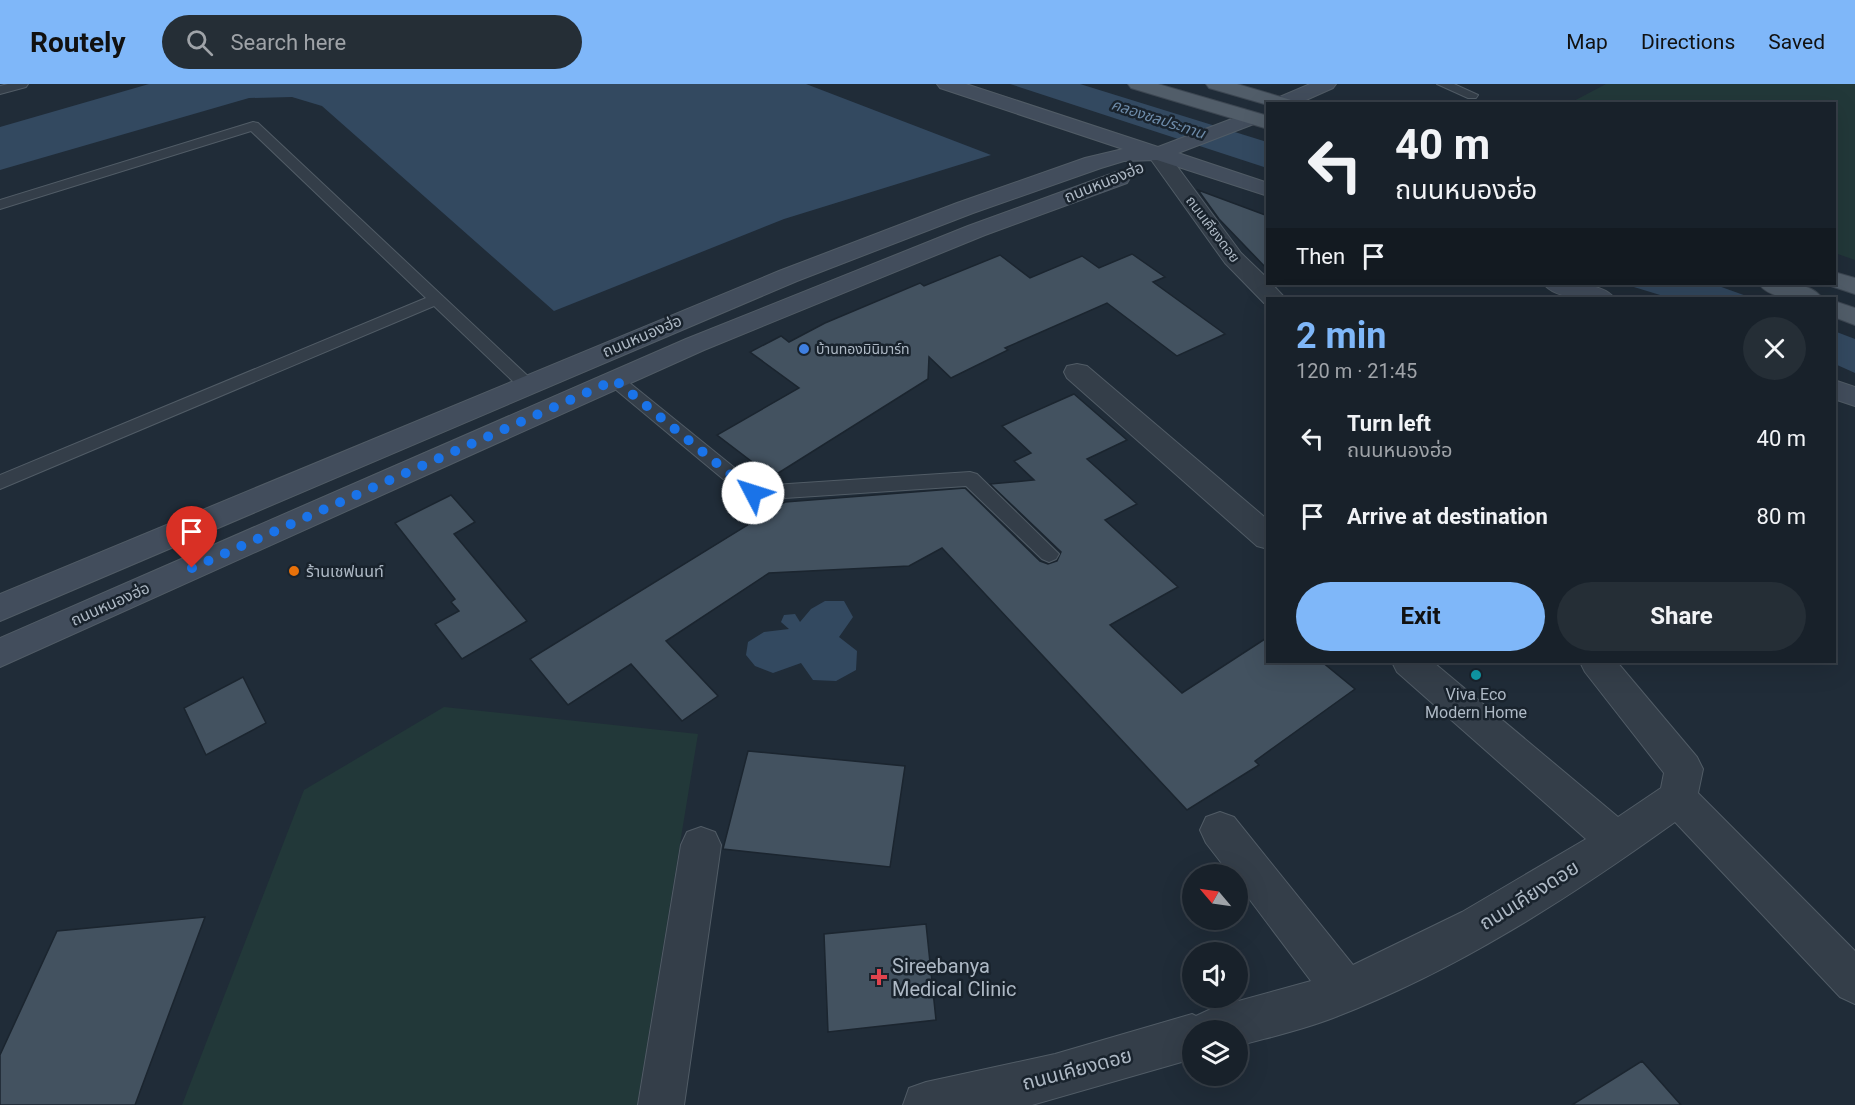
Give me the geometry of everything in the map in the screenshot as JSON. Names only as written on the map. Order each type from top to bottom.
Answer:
[{"type":"main road","points":[[1138,84],[1262,117]]},
{"type":"main road","points":[[1216,84],[1279,102]]},
{"type":"main road","points":[[1836,280],[1855,287]]},
{"type":"main road","points":[[1774,285],[1807,297]]},
{"type":"main road","points":[[1836,309],[1855,317]]},
{"type":"street","points":[[947,84],[1266,189]]},
{"type":"street","points":[[1285,102],[1326,84]]},
{"type":"street","points":[[1024,110],[1055,131],[1065,148],[1060,174]]},
{"type":"street","points":[[1158,154],[1262,117]]},
{"type":"street","name":"ถนนหนองฮ่อ","points":[[0,608],[526,384],[788,276],[1060,174],[1123,155],[1158,154]]},
{"type":"street","name":"ถนนหนองฮ่อ","points":[[0,653],[810,295],[991,224],[1144,169],[1158,154]]},
{"type":"street","name":"ถนนเคียงดอย","points":[[1158,154],[1233,258],[1272,297]]},
{"type":"street","points":[[1559,285],[1599,297]]},
{"type":"street","points":[[1077,372],[1266,536]]},
{"type":"street","points":[[1836,390],[1855,397]]},
{"type":"street","points":[[1410,663],[1617,842]]},
{"type":"street","points":[[1598,663],[1684,769],[1677,798],[1855,982]]},
{"type":"street","name":"ถนนเคียงดอย","points":[[1247,1020],[1346,991],[1469,933],[1617,842],[1677,798]]},
{"type":"street","points":[[1220,830],[1346,991]]},
{"type":"street","points":[[662,1105],[701,845]]},
{"type":"street","name":"ถนนเคียงดอย","points":[[926,1105],[1055,1077],[1182,1040]]},
{"type":"lane","points":[[0,90],[22,84]]},
{"type":"lane","points":[[1443,84],[1472,95]]},
{"type":"lane","points":[[0,205],[253,126],[526,384]]},
{"type":"lane","points":[[0,482],[436,300]]},
{"type":"lane","points":[[615,380],[753,493],[970,479],[1049,554]]},
{"type":"green space","points":[[1606,84],[1855,84],[1855,260],[1836,253],[1836,102],[1572,102]]},
{"type":"green space","points":[[444,707],[698,734],[637,1105],[182,1105],[304,790]]},
{"type":"water","points":[[149,84],[806,84],[991,155],[784,219],[554,311],[322,106],[292,97],[249,98],[0,170],[0,127]]},
{"type":"water","name":"คลองชลประทาน","points":[[1010,84],[1080,84],[1266,142],[1266,168]]},
{"type":"water","points":[[1627,285],[1716,285],[1749,297],[1667,297]]},
{"type":"water","points":[[1836,332],[1855,339],[1855,373],[1836,364]]},
{"type":"water","points":[[825,601],[844,601],[853,617],[839,637],[857,651],[856,670],[836,681],[813,680],[801,663],[773,673],[755,666],[746,655],[748,642],[764,632],[789,629],[781,622],[784,615],[795,614],[800,622],[811,609]]},
{"type":"building","points":[[1198,190],[1266,215],[1266,268],[1219,219]]},
{"type":"building","points":[[1132,254],[1165,277],[1153,282],[1225,334],[1177,356],[1107,303],[1005,348],[1008,350],[951,378],[929,357],[928,379],[772,477],[717,435],[799,388],[750,352],[781,336],[789,342],[825,323],[920,283],[924,286],[1000,255],[1030,278],[1082,256],[1099,268]]},
{"type":"building","points":[[1074,394],[1127,440],[1087,459],[1137,504],[1105,520],[1178,587],[1110,625],[1182,693],[1266,638],[1266,663],[1323,663],[1355,689],[1255,761],[1259,765],[1187,810],[942,548],[909,566],[769,573],[666,641],[718,696],[682,721],[631,664],[568,705],[530,659],[785,502],[965,488],[1040,561],[1048,564],[1057,561],[1061,552],[990,484],[1034,480],[1014,461],[1031,453],[1002,426]]},
{"type":"building","points":[[451,495],[475,522],[454,534],[527,621],[462,659],[435,624],[459,611],[451,602],[455,599],[395,523]]},
{"type":"building","points":[[243,677],[266,723],[206,755],[184,708]]},
{"type":"building","points":[[748,751],[905,766],[890,867],[723,849]]},
{"type":"building","points":[[205,917],[135,1105],[0,1105],[0,1055],[57,931]]},
{"type":"building","name":"Sireebanya Medical Clinic","points":[[926,924],[936,1020],[828,1032],[824,934]]},
{"type":"building","points":[[1642,1061],[1681,1105],[1572,1105]]},
{"type":"place","name":"บ้านทองมินิมาร์ท","points":[[804,349]]},
{"type":"place","name":"ร้านเชฟนนท์","points":[[294,571]]},
{"type":"place","name":"Viva Eco Modern Home","points":[[1476,675]]},
{"type":"place","name":"Sireebanya Medical Clinic","points":[[879,977]]},
{"type":"route","points":[[192,568],[615,380],[690,439],[753,493]]}]
